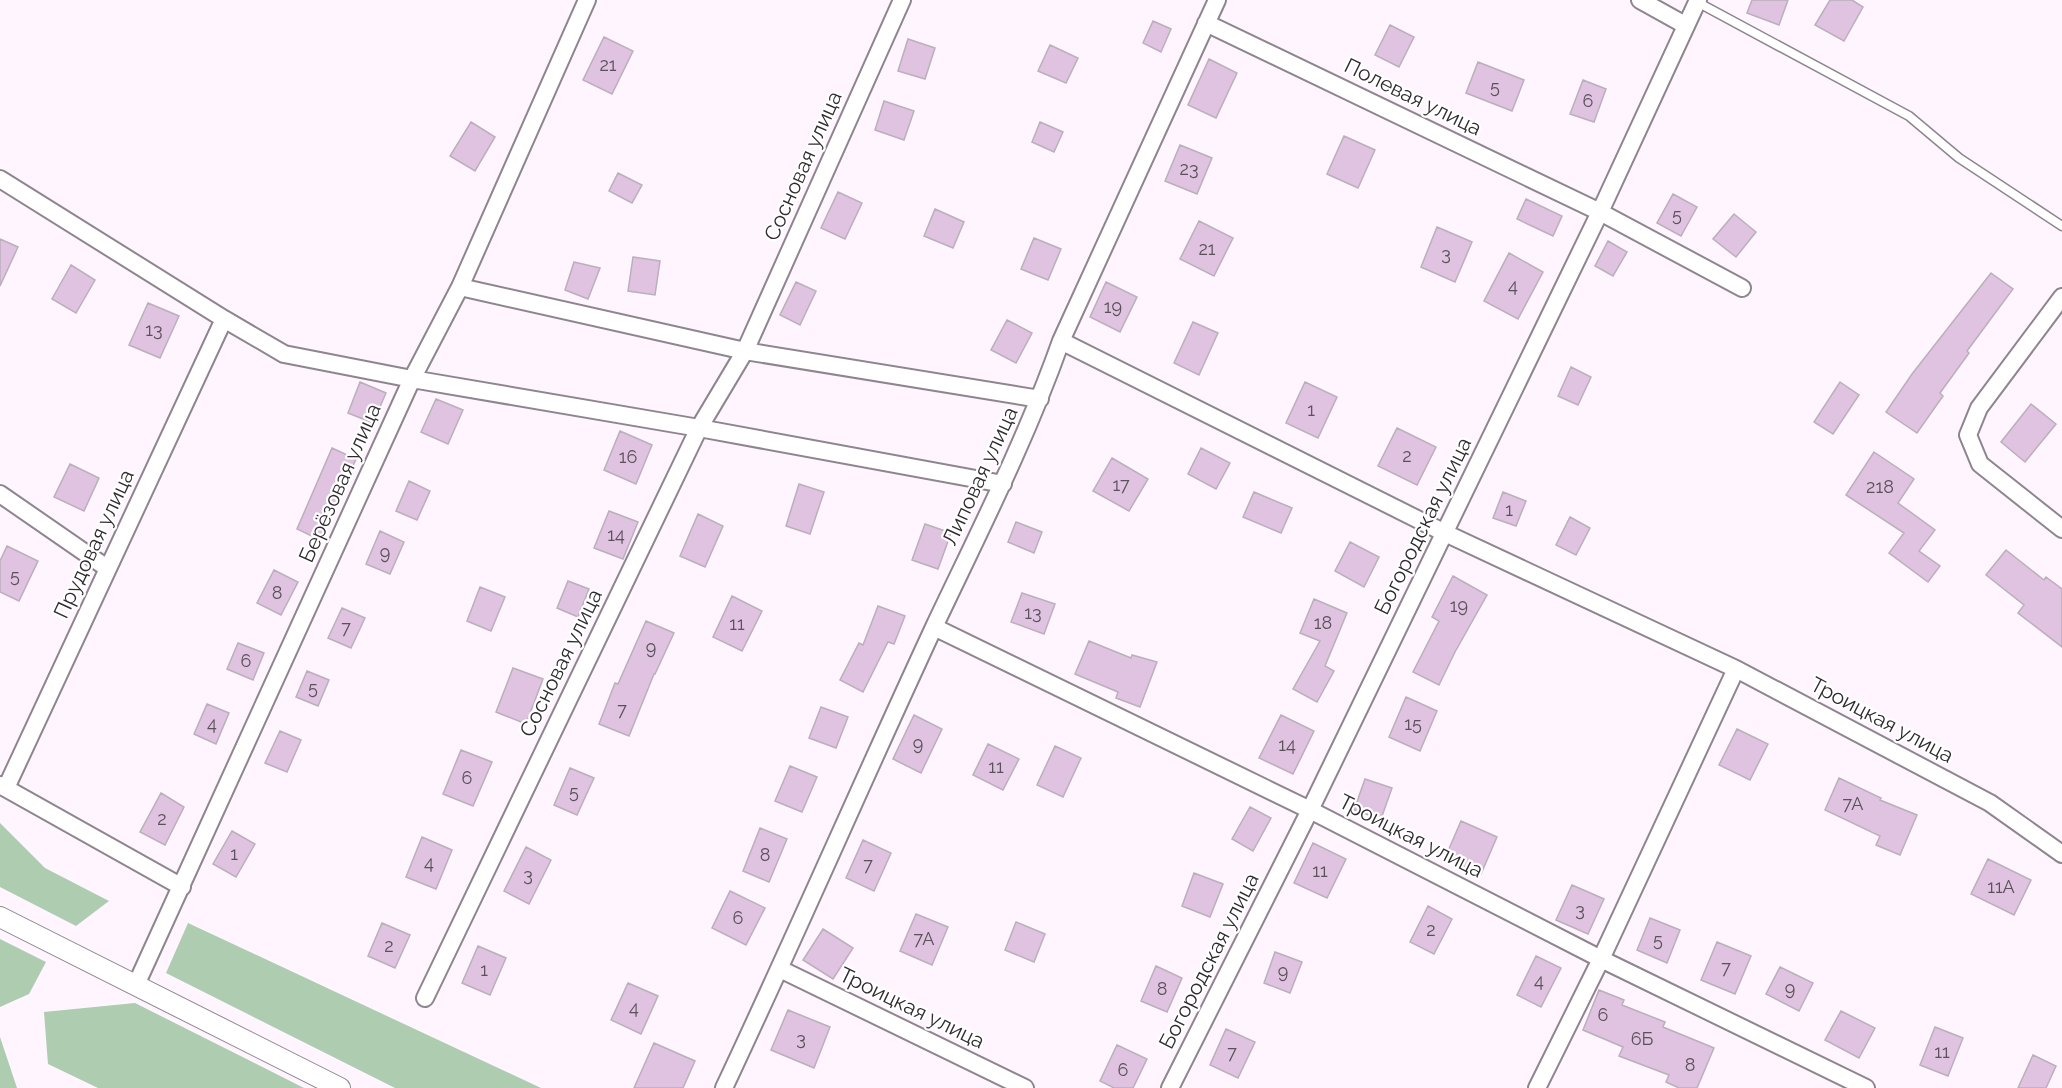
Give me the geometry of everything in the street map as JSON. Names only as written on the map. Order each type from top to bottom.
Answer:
[{"type":"street","name":"Берёзовая улица","points":[[136,985],[412,379],[460,287],[587,0]]},
{"type":"street","name":"Сосновая улица","points":[[425,998],[699,428],[746,351],[902,0]]},
{"type":"street","name":"Липовая улица","points":[[724,1088],[934,627],[1003,484],[1040,399],[1061,341],[1217,0]]},
{"type":"street","points":[[1640,0],[1685,26]]},
{"type":"street","name":"Богородская улица","points":[[1170,1088],[1310,810],[1445,533],[1600,212],[1698,1]]},
{"type":"street","name":"Полевая улица","points":[[1206,22],[1600,212],[1742,288]]},
{"type":"street","points":[[0,179],[284,354],[412,379],[699,428],[1003,484]]},
{"type":"street","points":[[460,287],[746,351],[1040,399]]},
{"type":"street","points":[[2062,297],[1978,408],[1968,435],[1980,464],[2062,529]]},
{"type":"street","name":"Прудовая улица","points":[[3,787],[224,319]]},
{"type":"street","points":[[1061,341],[1445,533]]},
{"type":"street","points":[[0,494],[107,568]]},
{"type":"street","name":"Троицкая улица","points":[[1445,533],[1736,669],[1990,803],[2062,854]]},
{"type":"street","name":"Троицкая улица","points":[[934,627],[1310,810],[1601,959],[1866,1088]]},
{"type":"street","points":[[1537,1088],[1601,959],[1736,669]]},
{"type":"street","points":[[3,787],[182,887]]},
{"type":"street","points":[[0,917],[340,1088]]},
{"type":"street","name":"Троицкая улица","points":[[780,969],[1025,1088]]},
{"type":"lane","points":[[1698,1],[1909,116],[1959,158],[2062,226]]},
{"type":"green space","points":[[0,823],[45,868],[109,901],[76,926],[0,887]]},
{"type":"green space","points":[[188,923],[541,1088],[395,1088],[166,973]]},
{"type":"green space","points":[[0,939],[46,962],[29,994],[0,1007]]},
{"type":"green space","points":[[135,1003],[304,1088],[98,1088],[48,1064],[44,1012]]},
{"type":"green space","points":[[0,1037],[17,1088],[0,1088]]},
{"type":"building","points":[[1752,0],[1788,0],[1779,25],[1747,13]]},
{"type":"building","points":[[1830,0],[1852,0],[1863,7],[1844,41],[1815,25]]},
{"type":"building","points":[[1153,21],[1171,29],[1161,52],[1143,43]]},
{"type":"building","points":[[1390,25],[1414,37],[1399,67],[1375,55]]},
{"type":"building","points":[[604,37],[633,51],[612,94],[583,80]]},
{"type":"building","points":[[908,39],[935,48],[925,79],[898,71]]},
{"type":"building","points":[[1050,45],[1078,58],[1066,83],[1038,71]]},
{"type":"building","points":[[1209,59],[1237,73],[1216,118],[1188,105]]},
{"type":"building","points":[[1478,62],[1524,80],[1512,111],[1466,93]]},
{"type":"building","points":[[1583,80],[1606,89],[1594,122],[1570,114]]},
{"type":"building","points":[[884,101],[914,111],[904,140],[875,130]]},
{"type":"building","points":[[471,122],[495,137],[475,171],[450,156]]},
{"type":"building","points":[[1040,122],[1063,132],[1054,152],[1032,142]]},
{"type":"building","points":[[1344,136],[1375,150],[1358,188],[1327,174]]},
{"type":"building","points":[[1180,145],[1212,158],[1197,194],[1165,181]]},
{"type":"building","points":[[618,173],[642,185],[632,203],[609,191]]},
{"type":"building","points":[[838,192],[862,203],[845,239],[821,228]]},
{"type":"building","points":[[1673,194],[1697,207],[1681,236],[1657,223]]},
{"type":"building","points":[[1526,199],[1562,216],[1553,236],[1517,219]]},
{"type":"building","points":[[935,209],[964,222],[953,248],[924,236]]},
{"type":"building","points":[[1734,214],[1756,232],[1736,257],[1713,239]]},
{"type":"building","points":[[1199,221],[1233,238],[1214,276],[1180,259]]},
{"type":"building","points":[[1437,227],[1472,242],[1455,282],[1421,267]]},
{"type":"building","points":[[1034,238],[1061,249],[1048,280],[1021,269]]},
{"type":"building","points":[[0,239],[18,247],[0,286]]},
{"type":"building","points":[[1608,241],[1627,252],[1613,276],[1595,266]]},
{"type":"building","points":[[1509,253],[1543,272],[1518,319],[1484,301]]},
{"type":"building","points":[[633,257],[660,261],[655,295],[628,291]]},
{"type":"building","points":[[574,262],[600,268],[588,299],[565,290]]},
{"type":"building","points":[[71,265],[95,280],[76,313],[52,299]]},
{"type":"building","points":[[1991,273],[2013,289],[1967,351],[1969,353],[1940,393],[1943,396],[1917,433],[1886,412],[1912,374]]},
{"type":"building","points":[[796,282],[816,291],[800,325],[780,315]]},
{"type":"building","points":[[1106,282],[1137,297],[1120,332],[1090,317]]},
{"type":"building","points":[[148,303],[179,316],[160,358],[129,345]]},
{"type":"building","points":[[1007,320],[1032,333],[1016,363],[991,350]]},
{"type":"building","points":[[1193,322],[1218,333],[1199,375],[1174,363]]},
{"type":"building","points":[[1571,367],[1591,377],[1578,405],[1558,396]]},
{"type":"building","points":[[360,382],[386,393],[373,423],[348,413]]},
{"type":"building","points":[[1305,382],[1337,397],[1318,438],[1286,423]]},
{"type":"building","points":[[1840,382],[1859,395],[1833,434],[1814,422]]},
{"type":"building","points":[[436,399],[463,410],[448,444],[421,432]]},
{"type":"building","points":[[2031,404],[2056,424],[2025,462],[2001,442]]},
{"type":"building","points":[[1397,428],[1436,447],[1417,485],[1378,466]]},
{"type":"building","points":[[620,431],[652,445],[636,484],[604,470]]},
{"type":"building","points":[[332,448],[356,459],[320,540],[297,529]]},
{"type":"building","points":[[1201,448],[1230,463],[1216,489],[1188,474]]},
{"type":"building","points":[[1874,452],[1914,479],[1898,503],[1935,530],[1919,551],[1940,566],[1928,582],[1889,553],[1904,533],[1846,495]]},
{"type":"building","points":[[1112,458],[1148,479],[1129,511],[1093,491]]},
{"type":"building","points":[[70,464],[99,478],[84,511],[54,497]]},
{"type":"building","points":[[409,481],[430,491],[417,520],[396,511]]},
{"type":"building","points":[[799,484],[824,492],[810,534],[786,526]]},
{"type":"building","points":[[1254,492],[1292,508],[1281,533],[1243,517]]},
{"type":"building","points":[[1503,492],[1526,501],[1516,526],[1493,518]]},
{"type":"building","points":[[609,511],[638,522],[623,559],[594,548]]},
{"type":"building","points":[[698,514],[723,526],[705,567],[680,556]]},
{"type":"building","points":[[1570,517],[1590,528],[1576,555],[1556,545]]},
{"type":"building","points":[[1016,522],[1042,532],[1034,553],[1008,542]]},
{"type":"building","points":[[925,524],[951,533],[938,569],[912,560]]},
{"type":"building","points":[[380,531],[404,542],[390,574],[366,564]]},
{"type":"building","points":[[1350,542],[1379,557],[1364,587],[1335,571]]},
{"type":"building","points":[[7,546],[38,561],[19,601],[0,592],[0,561]]},
{"type":"building","points":[[2006,550],[2044,580],[2046,577],[2062,589],[2062,647],[2018,613],[2024,605],[1986,575]]},
{"type":"building","points":[[274,570],[298,582],[281,615],[257,603]]},
{"type":"building","points":[[1453,576],[1487,595],[1439,685],[1413,672],[1439,621],[1432,617]]},
{"type":"building","points":[[568,581],[589,589],[578,617],[557,608]]},
{"type":"building","points":[[480,587],[505,597],[491,631],[467,621]]},
{"type":"building","points":[[1022,593],[1055,604],[1044,634],[1011,622]]},
{"type":"building","points":[[732,596],[762,611],[742,651],[713,637]]},
{"type":"building","points":[[1314,599],[1347,613],[1325,666],[1334,671],[1317,702],[1293,689],[1320,641],[1300,633]]},
{"type":"building","points":[[878,606],[905,616],[894,644],[888,642],[863,692],[840,680],[859,643],[863,645]]},
{"type":"building","points":[[342,608],[365,618],[351,648],[328,638]]},
{"type":"building","points":[[646,621],[674,633],[654,674],[629,736],[599,724],[615,683],[618,684]]},
{"type":"building","points":[[1089,641],[1131,658],[1132,655],[1157,662],[1140,707],[1116,698],[1118,692],[1075,674]]},
{"type":"building","points":[[238,643],[264,653],[253,680],[227,669]]},
{"type":"building","points":[[513,668],[543,679],[526,724],[496,712]]},
{"type":"building","points":[[307,671],[329,680],[318,706],[296,697]]},
{"type":"building","points":[[1406,697],[1437,711],[1420,751],[1389,737]]},
{"type":"building","points":[[207,704],[229,713],[216,744],[194,734]]},
{"type":"building","points":[[821,707],[848,717],[836,748],[809,738]]},
{"type":"building","points":[[914,715],[942,729],[921,773],[893,759]]},
{"type":"building","points":[[1281,715],[1314,731],[1293,774],[1259,758]]},
{"type":"building","points":[[1737,729],[1768,744],[1750,780],[1719,765]]},
{"type":"building","points":[[280,731],[301,740],[287,772],[265,763]]},
{"type":"building","points":[[988,744],[1019,759],[1003,790],[973,775]]},
{"type":"building","points":[[1055,746],[1081,758],[1063,797],[1037,785]]},
{"type":"building","points":[[461,750],[492,762],[473,806],[443,794]]},
{"type":"building","points":[[790,766],[817,777],[802,812],[775,801]]},
{"type":"building","points":[[570,768],[594,778],[577,815],[554,805]]},
{"type":"building","points":[[1839,778],[1881,798],[1880,800],[1917,815],[1900,855],[1876,845],[1880,836],[1825,810]]},
{"type":"building","points":[[1365,779],[1392,788],[1381,819],[1354,810]]},
{"type":"building","points":[[161,793],[184,807],[165,845],[140,832]]},
{"type":"building","points":[[1250,807],[1271,818],[1253,851],[1232,839]]},
{"type":"building","points":[[1461,821],[1497,837],[1481,874],[1445,858]]},
{"type":"building","points":[[760,828],[787,839],[769,882],[743,871]]},
{"type":"building","points":[[232,831],[255,844],[236,877],[213,864]]},
{"type":"building","points":[[422,837],[452,850],[436,889],[406,877]]},
{"type":"building","points":[[863,840],[891,853],[874,891],[846,878]]},
{"type":"building","points":[[1313,843],[1346,859],[1327,898],[1294,883]]},
{"type":"building","points":[[526,847],[551,860],[529,904],[504,891]]},
{"type":"building","points":[[1988,859],[2031,880],[2014,915],[1971,894]]},
{"type":"building","points":[[1194,873],[1223,884],[1210,917],[1182,906]]},
{"type":"building","points":[[1572,885],[1604,899],[1588,934],[1556,920]]},
{"type":"building","points":[[730,891],[765,908],[746,945],[712,928]]},
{"type":"building","points":[[1428,906],[1452,919],[1434,954],[1410,942]]},
{"type":"building","points":[[916,914],[948,927],[932,965],[900,951]]},
{"type":"building","points":[[1650,918],[1680,930],[1667,963],[1637,950]]},
{"type":"building","points":[[1016,922],[1045,934],[1034,962],[1005,950]]},
{"type":"building","points":[[382,923],[410,935],[395,968],[368,956]]},
{"type":"building","points":[[823,929],[853,948],[833,979],[803,960]]},
{"type":"building","points":[[1717,942],[1751,956],[1735,994],[1701,980]]},
{"type":"building","points":[[478,946],[506,958],[490,995],[462,983]]},
{"type":"building","points":[[1275,952],[1302,962],[1290,993],[1264,983]]},
{"type":"building","points":[[1536,956],[1561,968],[1541,1007],[1517,995]]},
{"type":"building","points":[[1156,966],[1182,978],[1167,1012],[1141,1001]]},
{"type":"building","points":[[1780,967],[1813,983],[1799,1011],[1766,994]]},
{"type":"building","points":[[628,983],[658,996],[641,1034],[611,1020]]},
{"type":"building","points":[[1599,990],[1624,1000],[1622,1005],[1665,1022],[1663,1027],[1714,1048],[1697,1088],[1679,1088],[1666,1082],[1669,1075],[1619,1056],[1623,1047],[1583,1030]]},
{"type":"building","points":[[788,1010],[830,1027],[814,1068],[771,1050]]},
{"type":"building","points":[[1841,1011],[1875,1028],[1859,1058],[1825,1040]]},
{"type":"building","points":[[1935,1027],[1963,1038],[1948,1076],[1920,1065]]},
{"type":"building","points":[[1226,1029],[1255,1042],[1238,1078],[1210,1065]]},
{"type":"building","points":[[654,1043],[695,1061],[683,1088],[634,1088]]},
{"type":"building","points":[[1117,1045],[1147,1059],[1133,1088],[1114,1088],[1100,1081]]},
{"type":"building","points":[[2033,1055],[2056,1066],[2046,1088],[2018,1088]]}]
